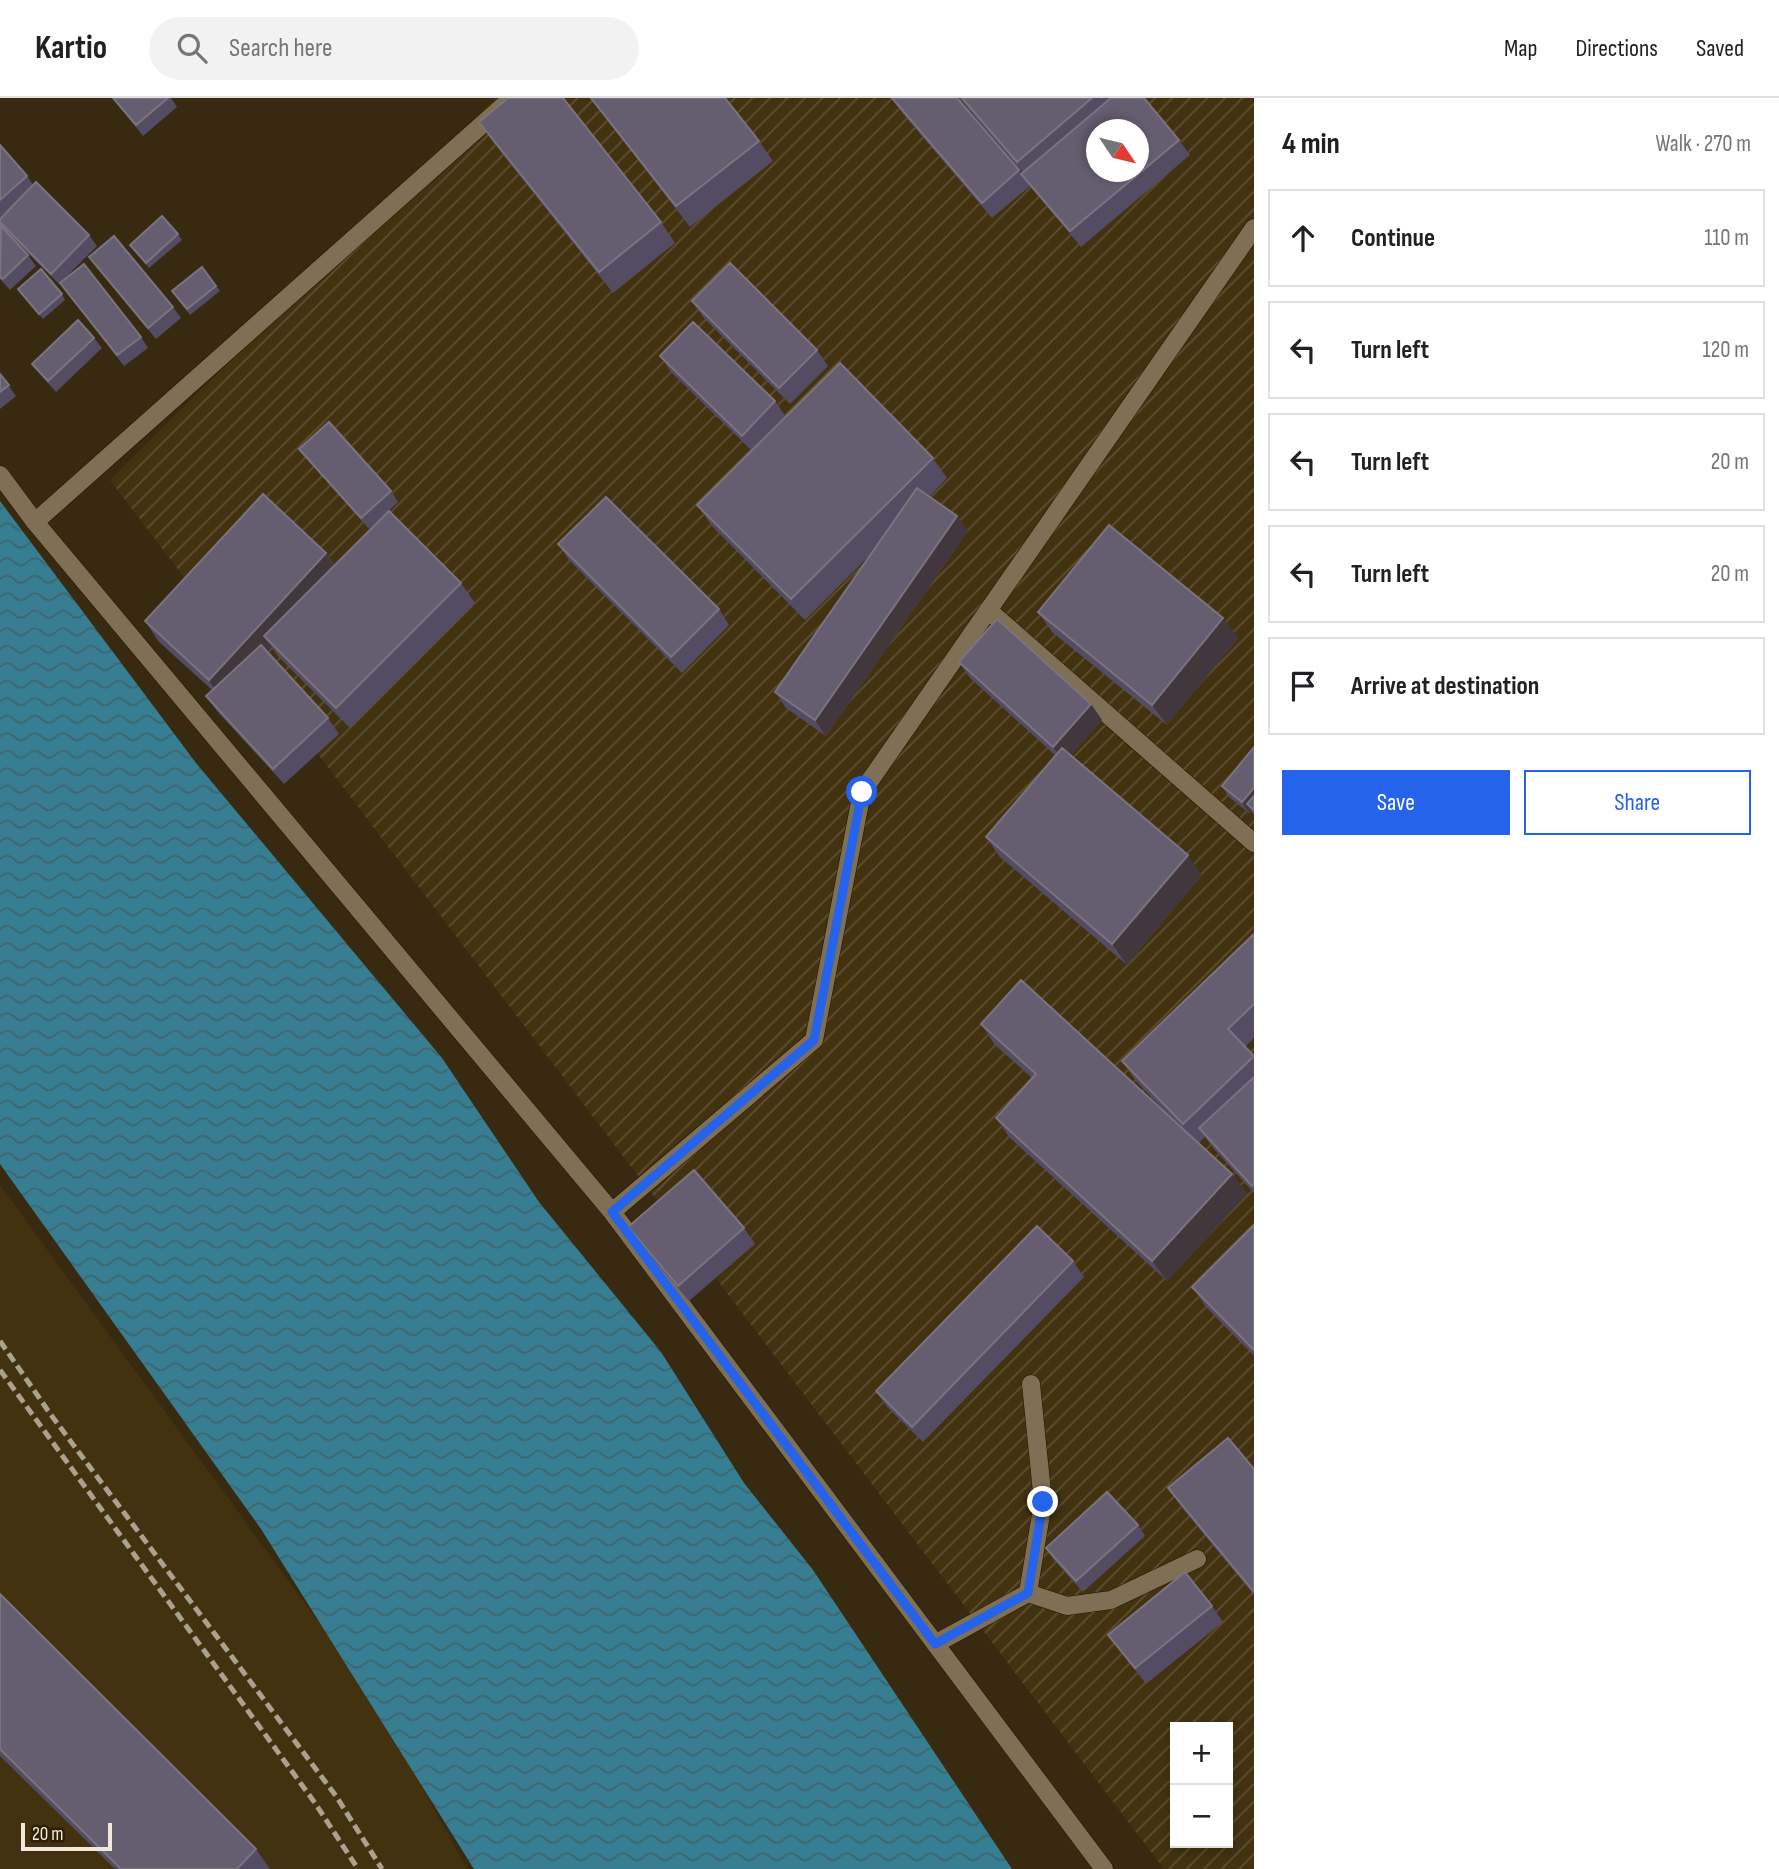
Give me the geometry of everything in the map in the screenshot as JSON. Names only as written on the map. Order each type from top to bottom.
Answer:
[{"type":"street","points":[[36,522],[512,98]]},
{"type":"street","points":[[612,1212],[814,1040],[862,792],[1254,228]]},
{"type":"street","points":[[0,475],[36,522],[612,1212],[1104,1869]]},
{"type":"street","points":[[988,610],[1254,843]]},
{"type":"street","points":[[1028,1593],[1043,1502],[1031,1384]]},
{"type":"street","points":[[935,1644],[1028,1593],[1067,1606],[1111,1600],[1197,1559]]},
{"type":"shaded area","points":[[495,98],[1254,98],[1254,1869],[1164,1869],[110,480]]},
{"type":"shaded area","points":[[0,1185],[373,1697],[467,1869],[0,1869]]},
{"type":"water","points":[[0,501],[196,763],[442,1058],[539,1202],[661,1352],[744,1483],[813,1570],[1012,1869],[474,1869],[261,1529],[0,1164]]},
{"type":"building","points":[[113,98],[168,98],[136,125]]},
{"type":"building","points":[[508,98],[563,98],[661,222],[599,272],[479,122]]},
{"type":"building","points":[[591,98],[725,98],[759,141],[676,206]]},
{"type":"building","points":[[892,98],[957,98],[1019,170],[982,203]]},
{"type":"building","points":[[962,98],[1092,98],[1017,162]]},
{"type":"building","points":[[1111,98],[1144,98],[1179,140],[1149,165],[1149,119],[1086,119]]},
{"type":"building","points":[[1086,119],[1086,182],[1129,182],[1070,231],[1021,174]]},
{"type":"building","points":[[0,145],[27,176],[0,200]]},
{"type":"building","points":[[36,182],[89,235],[51,274],[0,222]]},
{"type":"building","points":[[162,216],[178,234],[146,263],[130,245]]},
{"type":"building","points":[[1,226],[28,255],[3,279],[0,277]]},
{"type":"building","points":[[114,236],[173,307],[148,328],[89,257]]},
{"type":"building","points":[[730,263],[817,350],[779,388],[692,301]]},
{"type":"building","points":[[84,264],[141,337],[117,355],[60,283]]},
{"type":"building","points":[[202,267],[216,286],[187,309],[172,291]]},
{"type":"building","points":[[41,269],[62,294],[39,314],[18,289]]},
{"type":"building","points":[[78,320],[94,338],[48,381],[32,364]]},
{"type":"building","points":[[693,322],[775,401],[742,436],[660,356]]},
{"type":"building","points":[[840,363],[933,458],[791,599],[697,505]]},
{"type":"building","points":[[0,374],[9,385],[0,392]]},
{"type":"building","points":[[329,422],[391,491],[361,518],[299,449]]},
{"type":"building","points":[[917,488],[957,516],[815,720],[775,692]]},
{"type":"building","points":[[263,494],[326,553],[209,680],[145,621]]},
{"type":"building","points":[[606,497],[719,609],[671,657],[558,544]]},
{"type":"building","points":[[389,511],[461,583],[336,708],[264,636]]},
{"type":"building","points":[[1109,525],[1223,618],[1152,705],[1038,612]]},
{"type":"building","points":[[997,619],[1091,704],[1053,747],[959,662]]},
{"type":"building","points":[[261,645],[328,718],[273,769],[206,696]]},
{"type":"building","points":[[1254,747],[1254,788],[1242,802],[1222,786]]},
{"type":"building","points":[[1062,748],[1188,855],[1112,944],[986,837]]},
{"type":"building","points":[[1254,796],[1254,810],[1247,804]]},
{"type":"building","points":[[1254,934],[1254,1004],[1228,1029],[1254,1056],[1183,1124],[1122,1061]]},
{"type":"building","points":[[1021,980],[1232,1174],[1152,1261],[996,1118],[1036,1074],[981,1024]]},
{"type":"building","points":[[1254,1077],[1254,1185],[1252,1186],[1199,1128]]},
{"type":"building","points":[[694,1170],[744,1228],[678,1286],[628,1227]]},
{"type":"building","points":[[1254,1225],[1254,1350],[1192,1287]]},
{"type":"building","points":[[1037,1226],[1073,1261],[912,1427],[876,1391]]},
{"type":"building","points":[[1228,1438],[1254,1469],[1254,1592],[1168,1488]]},
{"type":"building","points":[[1107,1492],[1138,1525],[1076,1581],[1046,1548]]},
{"type":"building","points":[[1185,1572],[1212,1606],[1135,1668],[1108,1635]]},
{"type":"building","points":[[0,1594],[256,1849],[237,1869],[121,1869],[0,1749]]},
{"type":"railway","points":[[0,1341],[51,1415],[336,1796],[382,1869]]},
{"type":"railway","points":[[0,1370],[315,1803],[358,1869]]},
{"type":"route","points":[[862,792],[814,1040],[612,1212],[935,1644],[1028,1593],[1043,1502]]}]
